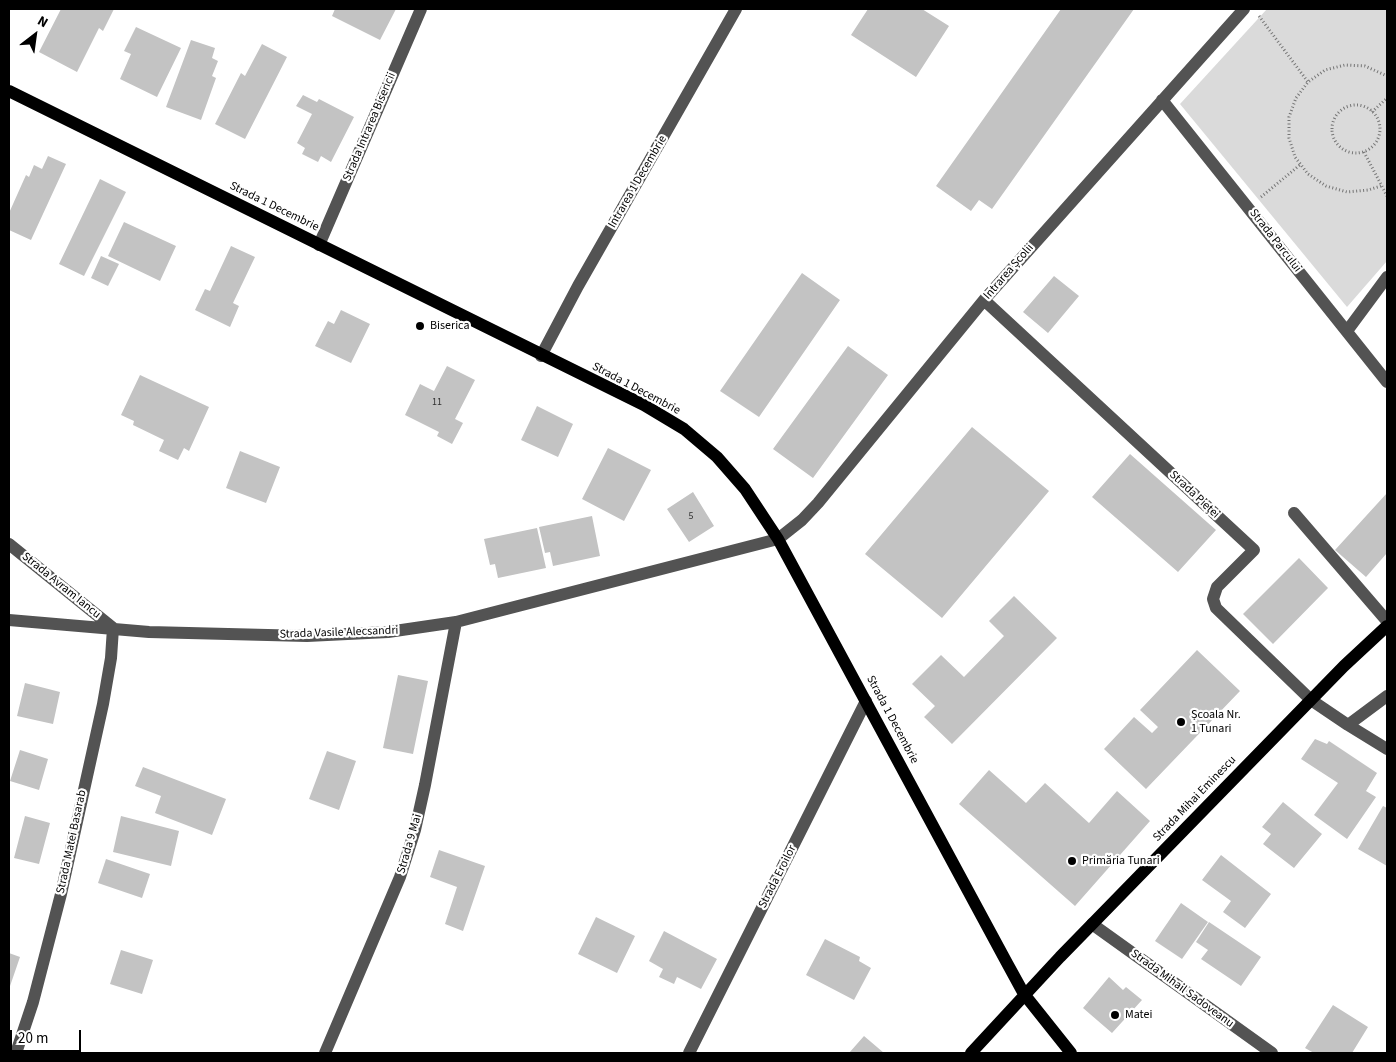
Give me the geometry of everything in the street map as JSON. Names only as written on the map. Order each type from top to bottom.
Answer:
[{"type":"main road","name":"Strada 1 Decembrie","points":[[9,91],[644,406],[684,430],[718,457],[745,490],[778,539],[1024,994],[1071,1053]]},
{"type":"main road","name":"Strada Mihai Eminescu","points":[[971,1053],[1024,994],[1092,924],[1311,700],[1387,626]]},
{"type":"street","name":"Strada Intrarea Bisericii","points":[[319,245],[421,9]]},
{"type":"street","name":"Intrarea 1 Decembrie","points":[[541,356],[578,286],[736,9]]},
{"type":"street","name":"Intrarea Școlii","points":[[778,539],[802,520],[818,503],[984,300],[1244,9]]},
{"type":"street","name":"Strada Parcului","points":[[1162,100],[1387,382]]},
{"type":"street","points":[[1347,331],[1387,277]]},
{"type":"street","name":"Strada Pieței","points":[[984,300],[1254,550],[1217,587],[1213,600],[1216,608],[1311,700]]},
{"type":"street","points":[[1294,513],[1387,621]]},
{"type":"street","name":"Strada Vasile Alecsandri","points":[[9,620],[149,632],[308,636],[388,632],[456,622],[778,539]]},
{"type":"street","name":"Strada Avram Iancu","points":[[9,544],[113,628]]},
{"type":"street","name":"Strada 9 Mai","points":[[325,1053],[400,877],[415,830],[456,622]]},
{"type":"street","name":"Strada Matei Basarab","points":[[16,1053],[33,1002],[61,894],[103,704],[111,658],[113,628]]},
{"type":"street","points":[[1348,725],[1387,696]]},
{"type":"street","points":[[1311,700],[1387,749]]},
{"type":"street","name":"Strada Eroilor","points":[[689,1053],[866,701]]},
{"type":"street","name":"Strada Mihail Sadoveanu","points":[[1092,924],[1272,1053]]},
{"type":"path","points":[[1254,9],[1308,82]]},
{"type":"path","points":[[1381,186],[1368,190],[1346,192],[1326,186],[1308,174],[1295,157],[1289,138],[1289,117],[1296,98],[1308,82],[1325,70],[1345,65],[1365,66],[1387,76]]},
{"type":"path","points":[[1372,112],[1387,98]]},
{"type":"path","points":[[1358,105],[1366,107],[1377,118],[1380,126],[1376,142],[1364,152],[1349,152],[1336,143],[1333,136],[1333,121],[1342,109],[1358,105]]},
{"type":"path","points":[[1364,152],[1387,196]]},
{"type":"path","points":[[1248,207],[1301,164]]},
{"type":"shaded area","points":[[1267,9],[1387,9],[1387,261],[1347,307],[1180,104]]},
{"type":"building","points":[[61,9],[114,9],[103,31],[99,28],[77,72],[39,52]]},
{"type":"building","points":[[335,9],[396,9],[380,40],[332,16]]},
{"type":"building","points":[[868,9],[922,9],[949,26],[916,77],[851,35]]},
{"type":"building","points":[[1061,9],[1134,9],[992,209],[979,200],[971,211],[936,186]]},
{"type":"building","points":[[136,27],[181,48],[157,97],[120,79],[131,54],[124,51]]},
{"type":"building","points":[[191,40],[215,48],[212,58],[218,61],[212,76],[216,78],[201,120],[166,107]]},
{"type":"building","points":[[262,44],[287,57],[245,139],[215,124],[241,73],[245,76]]},
{"type":"building","points":[[303,95],[317,102],[319,99],[354,117],[331,162],[321,156],[318,162],[302,154],[305,148],[297,143],[312,114],[296,106]]},
{"type":"building","points":[[48,156],[66,164],[31,240],[9,230],[9,213],[26,175],[29,177],[34,165],[42,169]]},
{"type":"building","points":[[100,179],[126,192],[84,276],[59,264]]},
{"type":"building","points":[[124,222],[176,246],[160,281],[108,256]]},
{"type":"building","points":[[231,246],[255,257],[233,303],[239,306],[230,327],[195,310],[205,289],[210,291]]},
{"type":"building","points":[[101,256],[119,264],[108,286],[91,278]]},
{"type":"building","points":[[802,273],[840,300],[759,417],[720,391]]},
{"type":"building","points":[[1054,276],[1079,296],[1048,333],[1023,312]]},
{"type":"building","points":[[341,310],[370,324],[351,363],[315,346],[328,321],[334,324]]},
{"type":"building","points":[[848,346],[888,375],[813,478],[773,449]]},
{"type":"building","points":[[447,366],[475,380],[455,419],[463,423],[452,444],[437,436],[439,432],[405,415],[420,384],[434,391]]},
{"type":"building","points":[[140,375],[209,407],[189,451],[184,448],[178,460],[159,451],[164,440],[133,425],[134,421],[121,415]]},
{"type":"building","points":[[537,406],[573,424],[558,457],[521,440]]},
{"type":"building","points":[[972,427],[1049,491],[942,618],[865,554]]},
{"type":"building","points":[[608,448],[651,470],[624,521],[582,499]]},
{"type":"building","points":[[240,451],[280,467],[266,503],[226,488]]},
{"type":"building","points":[[1130,454],[1216,530],[1178,572],[1092,497]]},
{"type":"building","points":[[693,492],[714,526],[689,542],[667,509]]},
{"type":"building","points":[[1387,493],[1387,553],[1366,577],[1335,550]]},
{"type":"building","points":[[592,516],[600,556],[553,566],[550,552],[545,553],[539,527]]},
{"type":"building","points":[[537,528],[546,568],[498,578],[495,564],[490,565],[484,539]]},
{"type":"building","points":[[1299,558],[1328,588],[1273,644],[1243,614]]},
{"type":"building","points":[[1014,596],[1057,638],[952,744],[924,717],[935,706],[912,684],[941,655],[964,677],[1004,636],[989,621]]},
{"type":"building","name":"Școala Nr. 1 Tunari","points":[[1197,650],[1240,691],[1146,789],[1104,749],[1134,717],[1152,733],[1158,727],[1140,710]]},
{"type":"building","points":[[398,675],[428,681],[413,754],[383,748]]},
{"type":"building","points":[[25,683],[60,692],[53,724],[17,716]]},
{"type":"building","points":[[1315,739],[1327,744],[1329,741],[1377,773],[1366,791],[1376,797],[1347,839],[1314,815],[1338,783],[1301,759]]},
{"type":"building","points":[[20,750],[48,759],[39,790],[10,781]]},
{"type":"building","points":[[327,751],[356,761],[339,810],[309,799]]},
{"type":"building","points":[[143,767],[226,799],[212,835],[155,813],[161,796],[135,786]]},
{"type":"building","points":[[989,770],[1026,803],[1045,783],[1089,823],[1117,791],[1150,821],[1075,906],[959,804]]},
{"type":"building","points":[[1283,802],[1322,834],[1294,868],[1263,844],[1271,834],[1262,827]]},
{"type":"building","points":[[1383,806],[1387,808],[1387,866],[1358,849]]},
{"type":"building","points":[[25,816],[50,823],[39,864],[14,858]]},
{"type":"building","points":[[121,816],[179,831],[171,866],[113,852]]},
{"type":"building","points":[[439,850],[485,866],[463,931],[445,924],[457,887],[430,877]]},
{"type":"building","points":[[1221,855],[1271,894],[1245,928],[1223,912],[1231,901],[1202,880]]},
{"type":"building","points":[[106,859],[150,874],[142,898],[98,883]]},
{"type":"building","points":[[1181,903],[1208,922],[1182,959],[1155,941]]},
{"type":"building","points":[[596,917],[635,936],[617,973],[578,954]]},
{"type":"building","points":[[1209,922],[1261,957],[1241,986],[1201,959],[1208,950],[1196,942]]},
{"type":"building","points":[[664,931],[717,959],[701,989],[677,977],[674,984],[659,977],[663,969],[649,961]]},
{"type":"building","points":[[825,939],[860,957],[859,961],[871,968],[854,1000],[806,975]]},
{"type":"building","points":[[121,950],[153,960],[142,994],[110,984]]},
{"type":"building","points":[[9,953],[20,957],[9,989]]},
{"type":"building","points":[[1109,977],[1123,990],[1126,987],[1142,1000],[1112,1033],[1083,1008]]},
{"type":"building","points":[[1333,1005],[1368,1027],[1352,1053],[1314,1053],[1305,1048]]},
{"type":"building","points":[[864,1036],[884,1053],[849,1053]]},
{"type":"place","name":"Biserica","points":[[420,326]]},
{"type":"place","name":"Școala Nr. 1 Tunari","points":[[1181,722]]},
{"type":"place","name":"Primăria Tunari","points":[[1072,861]]},
{"type":"place","name":"Matei","points":[[1115,1015]]}]
